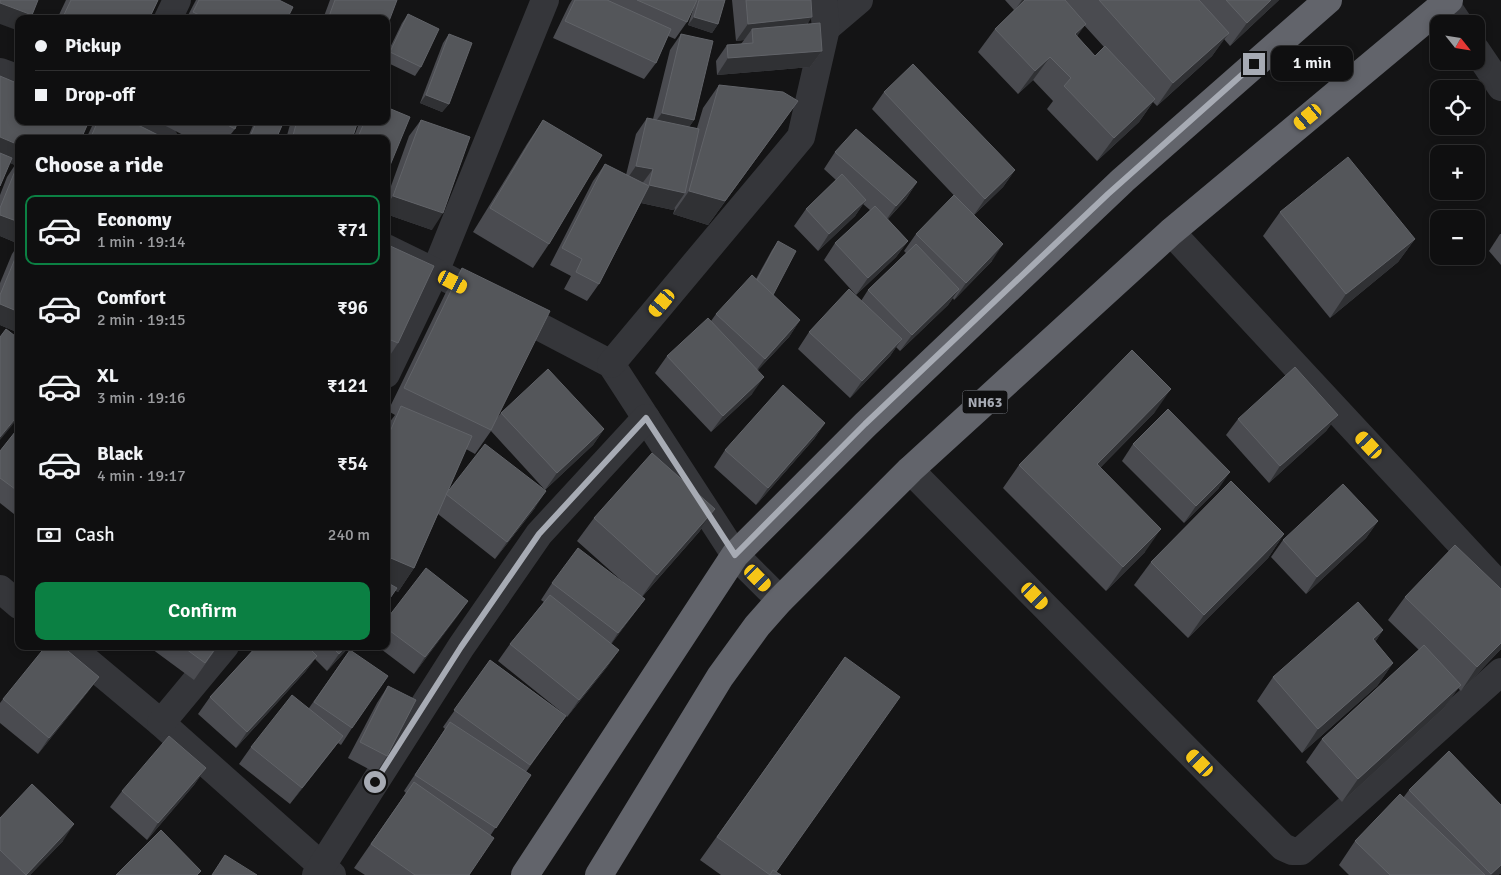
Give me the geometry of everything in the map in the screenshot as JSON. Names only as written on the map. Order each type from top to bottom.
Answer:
[{"type":"highway","points":[[525,875],[735,555],[865,424],[1116,187],[1328,0]]},
{"type":"highway","name":"NH63","points":[[599,875],[720,677],[780,600],[910,470],[1171,232],[1449,7]]},
{"type":"street","points":[[170,15],[177,0]]},
{"type":"street","points":[[390,366],[435,272],[545,0]]},
{"type":"street","points":[[611,364],[800,137],[826,28],[823,0]]},
{"type":"street","points":[[826,28],[859,0]]},
{"type":"street","points":[[1485,63],[1501,87]]},
{"type":"street","points":[[0,72],[15,78]]},
{"type":"street","points":[[139,125],[157,135]]},
{"type":"street","points":[[1171,232],[1501,587]]},
{"type":"street","points":[[390,250],[611,364],[735,555],[780,600]]},
{"type":"street","points":[[74,650],[161,723],[323,872],[461,647],[539,534],[646,418]]},
{"type":"street","points":[[910,470],[1283,847],[1292,851],[1301,851],[1501,672]]},
{"type":"street","points":[[0,589],[15,601]]},
{"type":"street","points":[[161,723],[222,650]]},
{"type":"building","points":[[0,0],[38,0],[32,15],[0,3]]},
{"type":"building","points":[[71,0],[158,0],[151,15],[64,15]]},
{"type":"building","points":[[199,0],[279,0],[293,7],[289,15],[199,15],[193,12]]},
{"type":"building","points":[[335,0],[397,0],[390,18],[390,15],[329,15]]},
{"type":"building","points":[[575,0],[607,0],[671,29],[656,63],[565,21]]},
{"type":"building","points":[[637,0],[697,0],[687,22]]},
{"type":"building","points":[[699,0],[725,0],[718,24],[694,17]]},
{"type":"building","points":[[746,0],[811,0],[812,17],[748,24]]},
{"type":"building","points":[[1025,0],[1065,0],[1086,24],[1075,34],[1095,56],[1105,46],[1155,99],[1114,138],[1064,86],[1071,78],[1050,57],[1035,71],[995,29]]},
{"type":"building","points":[[1099,0],[1199,0],[1229,33],[1173,83]]},
{"type":"building","points":[[1226,0],[1271,0],[1247,23]]},
{"type":"building","points":[[408,14],[439,29],[421,67],[390,52]]},
{"type":"building","points":[[820,23],[822,51],[728,58],[727,45],[753,43],[752,29]]},
{"type":"building","points":[[449,34],[472,43],[449,104],[426,95]]},
{"type":"building","points":[[681,34],[713,41],[694,120],[662,113]]},
{"type":"building","points":[[913,64],[1015,170],[985,199],[884,92]]},
{"type":"building","points":[[0,76],[15,82],[15,125],[87,125],[83,135],[15,135],[15,143],[0,137]]},
{"type":"building","points":[[719,85],[783,92],[798,101],[725,201],[689,191]]},
{"type":"building","points":[[390,109],[410,117],[390,165],[390,135],[359,135],[363,125],[390,125]]},
{"type":"building","points":[[647,118],[699,129],[685,193],[649,185],[653,169],[636,166]]},
{"type":"building","points":[[421,120],[470,137],[443,213],[393,196]]},
{"type":"building","points":[[543,120],[602,155],[549,244],[490,208]]},
{"type":"building","points":[[96,125],[138,125],[158,135],[92,135]]},
{"type":"building","points":[[228,125],[236,125],[235,129]]},
{"type":"building","points":[[255,125],[282,125],[278,135],[251,135]]},
{"type":"building","points":[[296,125],[357,125],[353,135],[293,135]]},
{"type":"building","points":[[856,129],[917,182],[896,206],[835,152]]},
{"type":"building","points":[[0,153],[12,158],[0,186]]},
{"type":"building","points":[[1348,157],[1415,239],[1346,294],[1280,212]]},
{"type":"building","points":[[605,164],[649,186],[599,284],[576,272],[582,259],[562,248]]},
{"type":"building","points":[[15,171],[15,221],[0,215],[0,208]]},
{"type":"building","points":[[842,174],[866,200],[829,234],[806,209]]},
{"type":"building","points":[[954,195],[1003,244],[966,283],[916,234]]},
{"type":"building","points":[[875,206],[908,241],[868,278],[835,243]]},
{"type":"building","points":[[778,241],[796,251],[773,295],[757,280]]},
{"type":"building","points":[[916,244],[959,289],[912,335],[868,290]]},
{"type":"building","points":[[390,246],[434,266],[398,343],[390,340]]},
{"type":"building","points":[[15,259],[15,310],[0,304],[0,295]]},
{"type":"building","points":[[462,268],[550,311],[491,430],[404,388]]},
{"type":"building","points":[[752,275],[800,320],[765,359],[716,314]]},
{"type":"building","points":[[849,289],[902,339],[862,381],[809,332]]},
{"type":"building","points":[[708,318],[764,377],[723,416],[667,356]]},
{"type":"building","points":[[6,329],[15,336],[15,419],[0,437],[0,337]]},
{"type":"building","points":[[1132,350],[1171,389],[1097,464],[1161,529],[1123,567],[1019,465]]},
{"type":"building","points":[[1295,367],[1338,415],[1280,466],[1238,419]]},
{"type":"building","points":[[548,369],[604,429],[557,473],[501,413]]},
{"type":"building","points":[[783,385],[825,423],[768,488],[725,450]]},
{"type":"building","points":[[401,406],[472,436],[414,568],[390,558],[390,432]]},
{"type":"building","points":[[1168,409],[1230,472],[1196,506],[1133,444]]},
{"type":"building","points":[[15,432],[15,489],[0,478],[0,451]]},
{"type":"building","points":[[485,444],[546,491],[507,542],[446,494]]},
{"type":"building","points":[[652,453],[715,509],[657,575],[594,518]]},
{"type":"building","points":[[1231,481],[1284,534],[1204,615],[1151,562]]},
{"type":"building","points":[[1343,484],[1378,521],[1317,577],[1283,540]]},
{"type":"building","points":[[1455,545],[1501,589],[1501,643],[1477,667],[1405,597]]},
{"type":"building","points":[[578,548],[645,599],[618,633],[552,583]]},
{"type":"building","points":[[426,568],[468,601],[425,657],[390,631],[390,615]]},
{"type":"building","points":[[390,584],[397,588],[390,598]]},
{"type":"building","points":[[550,595],[619,650],[579,700],[510,644]]},
{"type":"building","points":[[1358,602],[1383,630],[1373,639],[1393,663],[1318,729],[1273,677]]},
{"type":"building","points":[[1424,645],[1461,685],[1358,779],[1322,739]]},
{"type":"building","points":[[43,650],[67,650],[99,677],[49,738],[3,699]]},
{"type":"building","points":[[187,650],[214,650],[205,663]]},
{"type":"building","points":[[253,650],[311,650],[317,656],[247,732],[210,697]]},
{"type":"building","points":[[350,650],[388,676],[352,728],[314,702]]},
{"type":"building","points":[[845,657],[900,697],[776,872],[773,870],[770,875],[717,837]]},
{"type":"building","points":[[490,660],[566,716],[530,765],[454,710]]},
{"type":"building","points":[[388,686],[416,700],[387,756],[360,742]]},
{"type":"building","points":[[292,695],[343,736],[302,788],[251,747]]},
{"type":"building","points":[[450,722],[531,775],[496,828],[415,775]]},
{"type":"building","points":[[169,736],[206,768],[158,823],[122,791]]},
{"type":"building","points":[[1449,751],[1501,805],[1501,865],[1491,874],[1409,790]]},
{"type":"building","points":[[414,782],[494,838],[469,875],[415,875],[371,844]]},
{"type":"building","points":[[32,784],[74,824],[26,875],[0,850],[0,818]]},
{"type":"building","points":[[1400,794],[1485,875],[1390,875],[1355,841]]},
{"type":"building","points":[[161,830],[201,871],[197,875],[116,875]]},
{"type":"building","points":[[225,855],[257,875],[212,875]]},
{"type":"building","points":[[773,870],[781,875],[770,875]]},
{"type":"route","points":[[375,782],[461,647],[539,534],[646,418],[735,555],[865,424],[1108,194],[1254,64]]}]
